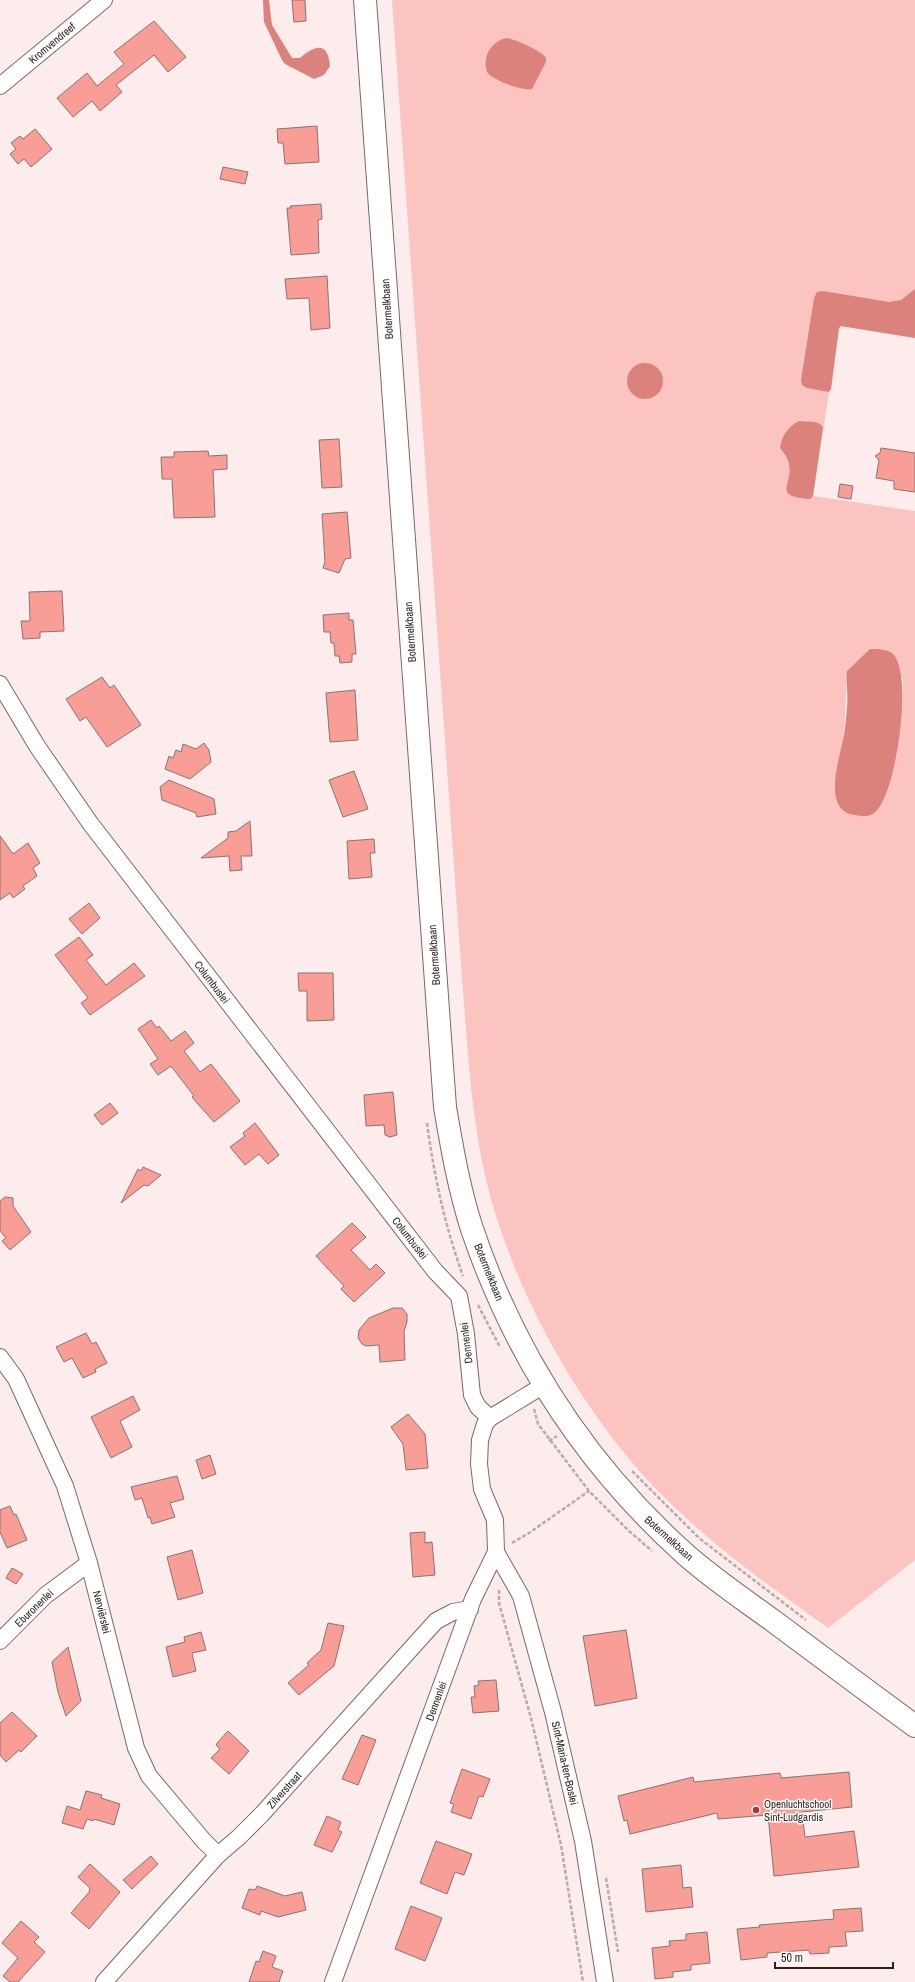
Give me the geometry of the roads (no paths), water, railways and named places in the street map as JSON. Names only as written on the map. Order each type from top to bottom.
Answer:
[{"type":"main road","name":"Botermelkbaan","points":[[364,0],[445,1107],[455,1168],[472,1228],[506,1314],[544,1384],[570,1426],[610,1478],[642,1513],[686,1555],[915,1726]]},
{"type":"street","name":"Kromvendreef","points":[[0,86],[104,0]]},
{"type":"street","name":"Columbuslei","points":[[0,684],[37,746],[90,823],[435,1271]]},
{"type":"street","name":"Dennenlei","points":[[332,1982],[470,1609],[496,1552],[495,1520],[482,1489],[478,1464],[480,1440],[485,1424],[490,1418],[478,1407],[472,1395],[466,1334],[459,1296],[435,1271]]},
{"type":"street","name":"Nerviërslei","points":[[0,1357],[16,1379],[65,1486],[89,1563],[136,1748],[149,1776],[203,1840],[218,1854]]},
{"type":"street","points":[[490,1418],[544,1384]]},
{"type":"street","name":"Sint-Maria-ten-Boslei","points":[[496,1552],[520,1596],[553,1712],[583,1841],[605,1982]]},
{"type":"street","name":"Eburonenlei","points":[[0,1641],[46,1595],[89,1563]]},
{"type":"street","name":"Zilverstraat","points":[[104,1982],[218,1854],[239,1837],[262,1814],[436,1621],[453,1612],[470,1609]]},
{"type":"place","name":"Openluchtschool Sint-Ludgardis","points":[[756,1810]]}]
